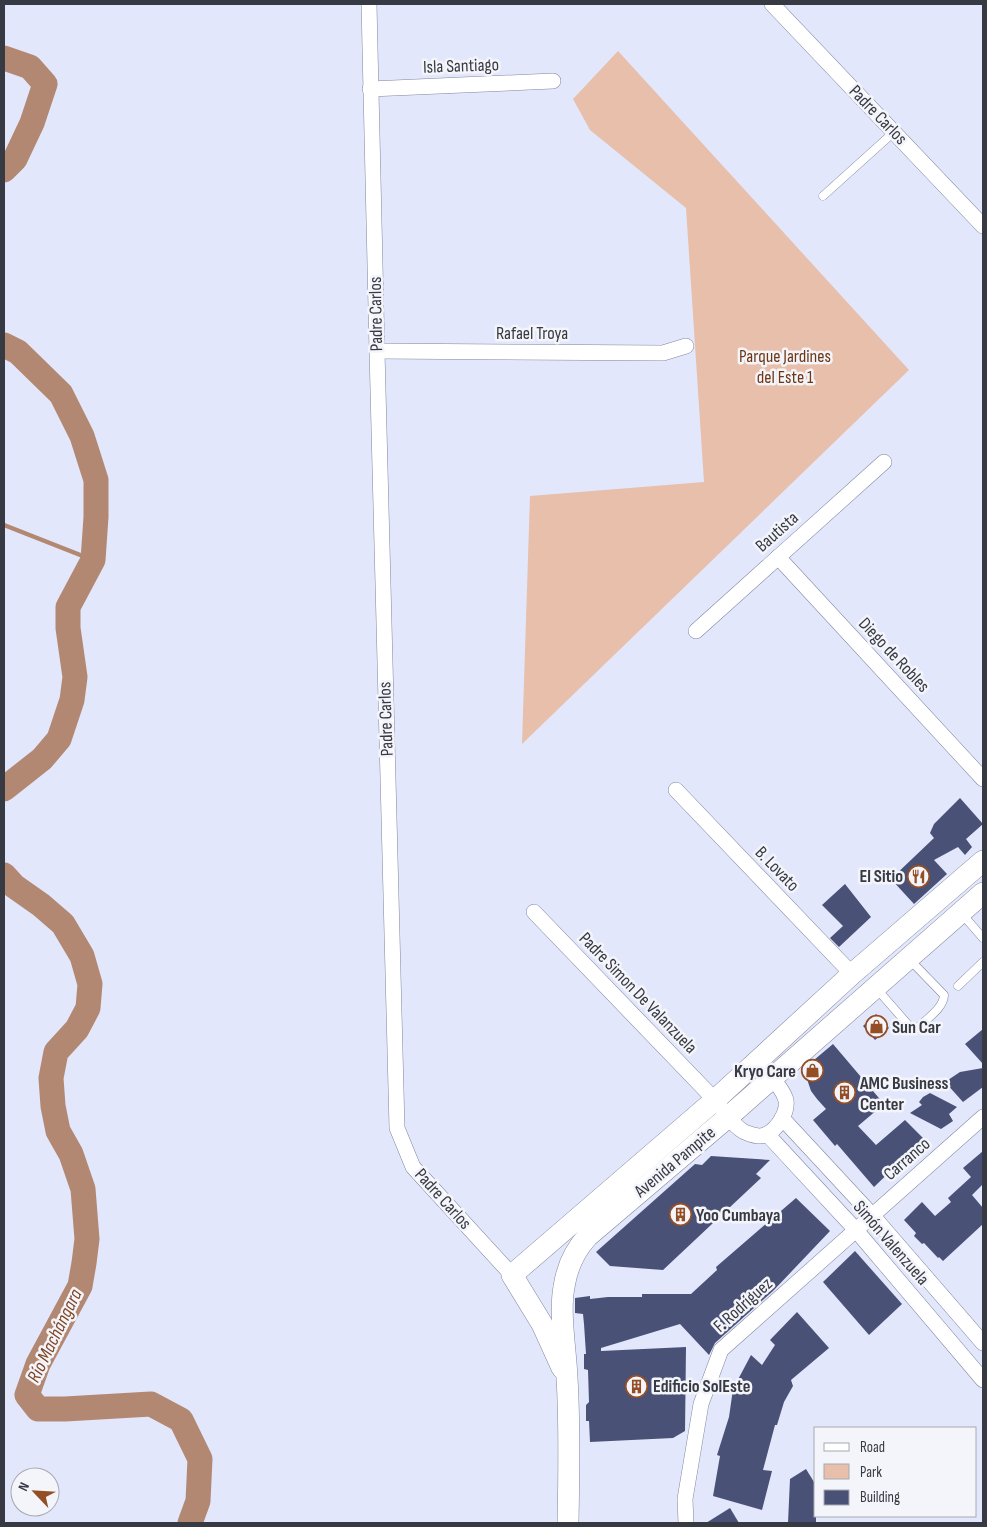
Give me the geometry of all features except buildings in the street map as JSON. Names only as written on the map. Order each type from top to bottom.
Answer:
[{"type":"street","name":"Padre Carlos","points":[[369,4],[376,351],[397,1128],[413,1167],[512,1275],[542,1324],[567,1379]]},
{"type":"street","name":"Padre Carlos","points":[[772,4],[983,226]]},
{"type":"street","name":"Isla Santiago","points":[[370,89],[553,81]]},
{"type":"street","name":"Rafael Troya","points":[[376,351],[663,353],[686,346]]},
{"type":"street","name":"Bautista","points":[[696,631],[884,462]]},
{"type":"street","name":"Diego de Robles","points":[[778,557],[983,779]]},
{"type":"street","name":"B. Lovato","points":[[676,790],[852,974]]},
{"type":"street","name":"Avenida Pampite","points":[[512,1275],[714,1100],[852,974],[983,861]]},
{"type":"street","name":"Avenida Pampite","points":[[568,1523],[567,1379],[562,1298],[567,1270],[577,1248],[588,1236],[728,1117],[983,893]]},
{"type":"street","name":"Padre Simon De Valanzuela","points":[[534,912],[714,1100]]},
{"type":"street","points":[[852,974],[873,990]]},
{"type":"street","points":[[714,1100],[745,1133],[762,1136],[776,1127],[786,1109],[786,1100],[772,1078],[756,1062]]},
{"type":"street","name":"Carranco","points":[[856,1229],[983,1117]]},
{"type":"street","name":"Simón Valenzuela","points":[[782,1118],[872,1215],[983,1343]]},
{"type":"street","name":"Simón Valenzuela","points":[[767,1134],[856,1229],[983,1380]]},
{"type":"street","name":"F. Rodríguez","points":[[686,1523],[685,1499],[701,1404],[721,1350],[856,1229]]},
{"type":"street","points":[[535,1255],[556,1261],[567,1270]]},
{"type":"street","points":[[913,1297],[937,1290]]},
{"type":"street","points":[[531,1308],[545,1309],[562,1298]]},
{"type":"lane","points":[[823,196],[894,132]]},
{"type":"lane","points":[[961,912],[983,938]]},
{"type":"lane","points":[[873,990],[911,1028],[915,1030],[918,1028],[940,1006],[944,995],[908,959]]},
{"type":"lane","points":[[958,986],[983,962]]},
{"type":"green space","name":"Parque Jardines del Este 1","points":[[618,51],[909,370],[522,744],[530,496],[704,482],[686,208],[590,130],[573,99]]},
{"type":"waterway","name":"Río Machángara","points":[[4,58],[30,67],[45,84],[32,123],[15,159],[4,170]]},
{"type":"waterway","name":"Río Machángara","points":[[4,345],[18,352],[61,394],[82,436],[96,480],[93,560],[68,607],[68,628],[75,677],[72,700],[59,739],[42,759],[4,789]]},
{"type":"waterway","points":[[4,525],[93,560]]},
{"type":"waterway","name":"Río Machángara","points":[[4,875],[14,886],[41,905],[63,924],[82,956],[90,984],[88,1008],[77,1029],[56,1052],[51,1078],[53,1106],[58,1131],[71,1154],[83,1189],[87,1239],[84,1263],[80,1286],[38,1364],[27,1395],[38,1409],[151,1404],[181,1420],[200,1459],[198,1501],[190,1523]]},
{"type":"place","name":"El Sitio","points":[[919,876]]},
{"type":"place","name":"Sun Car","points":[[876,1027]]},
{"type":"place","name":"Kryo Care","points":[[812,1071]]},
{"type":"place","name":"AMC Business Center","points":[[844,1093]]},
{"type":"place","name":"Yoo Cumbaya","points":[[680,1215]]},
{"type":"place","name":"Edificio SolEste","points":[[637,1386]]}]
